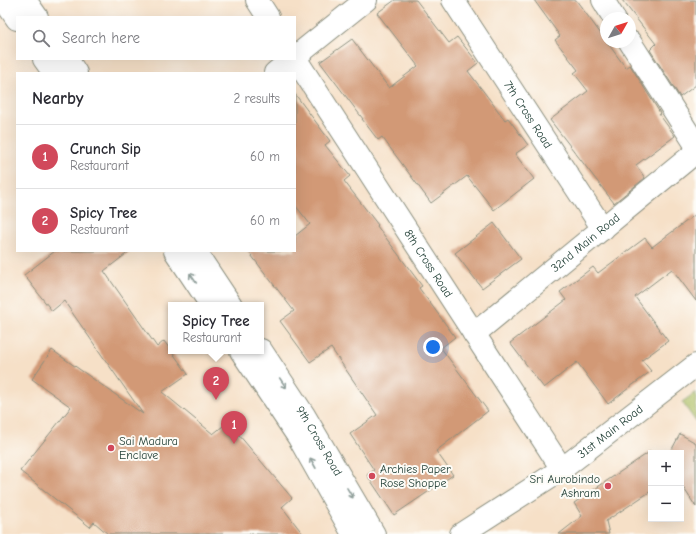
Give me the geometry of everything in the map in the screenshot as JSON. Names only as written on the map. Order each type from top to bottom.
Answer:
[{"type":"street","points":[[4,0],[16,18]]},
{"type":"street","points":[[25,0],[36,16]]},
{"type":"street","points":[[257,0],[267,16]]},
{"type":"street","points":[[296,56],[366,0]]},
{"type":"street","name":"7th Cross Road","points":[[453,0],[603,229]]},
{"type":"street","points":[[603,0],[610,12]]},
{"type":"street","points":[[634,48],[696,145]]},
{"type":"street","points":[[45,60],[53,72]]},
{"type":"street","points":[[68,60],[75,72]]},
{"type":"street","points":[[276,72],[291,60]]},
{"type":"street","name":"8th Cross Road","points":[[295,60],[562,469]]},
{"type":"street","name":"32nd Main Road","points":[[474,334],[696,152]]},
{"type":"street","points":[[176,252],[209,302]]},
{"type":"street","points":[[196,252],[229,302]]},
{"type":"street","name":"9th Cross Road","points":[[243,354],[299,438],[353,534]]},
{"type":"street","name":"9th Cross Road","points":[[264,354],[304,414],[374,534]]},
{"type":"street","name":"31st Main Road","points":[[460,534],[562,469],[696,365]]},
{"type":"green space","points":[[696,392],[696,422],[682,402]]},
{"type":"building","points":[[395,0],[416,0],[449,43],[457,37],[478,63],[468,71],[505,120],[508,118],[528,145],[515,154],[534,179],[494,210],[467,176],[431,203],[382,137],[378,140],[320,62],[352,39],[389,88],[418,66],[377,13]]},
{"type":"building","points":[[534,0],[576,0],[600,33],[600,48],[611,48],[626,68],[630,65],[660,113],[659,114],[675,136],[636,165],[645,178],[614,203],[550,120],[588,91],[574,73],[578,70],[555,40],[560,36]]},
{"type":"building","points":[[622,0],[696,0],[696,85],[680,97],[650,50],[656,44],[636,18],[636,12],[631,12]]},
{"type":"building","points":[[296,95],[330,141],[325,145],[350,176],[344,181],[422,286],[419,288],[455,337],[441,348],[488,411],[436,451],[453,475],[394,515],[367,475],[374,470],[350,434],[377,415],[331,348],[310,362],[280,321],[294,311],[249,252],[296,252],[296,235],[310,224],[296,206]]},
{"type":"building","points":[[696,214],[696,301],[672,269],[635,297],[668,341],[642,360],[651,371],[608,404],[577,362],[544,388],[510,343],[566,300],[560,292],[593,267],[598,273],[645,238],[652,247]]},
{"type":"building","points":[[494,223],[521,259],[482,288],[455,253]]},
{"type":"building","points":[[54,252],[129,252],[104,271],[157,347],[164,341],[168,346],[168,354],[173,354],[188,374],[162,392],[213,434],[228,422],[292,498],[282,507],[303,534],[108,534],[94,522],[90,527],[20,471],[71,407],[32,379],[52,350],[143,414],[64,301],[52,311],[24,275]]},
{"type":"building","points":[[680,434],[696,443],[696,507],[684,489],[684,450],[672,450]]},
{"type":"building","points":[[648,453],[648,493],[606,521],[609,534],[559,534],[582,516],[574,503]]},
{"type":"place","name":"Spicy Tree","points":[[216,400]]},
{"type":"place","name":"Crunch Sip","points":[[234,444]]},
{"type":"place","name":"Sai Madura Enclave","points":[[111,448]]},
{"type":"place","name":"Archies Paper Rose Shoppe","points":[[372,476]]},
{"type":"place","name":"Sri Aurobindo Ashram","points":[[608,486]]}]
